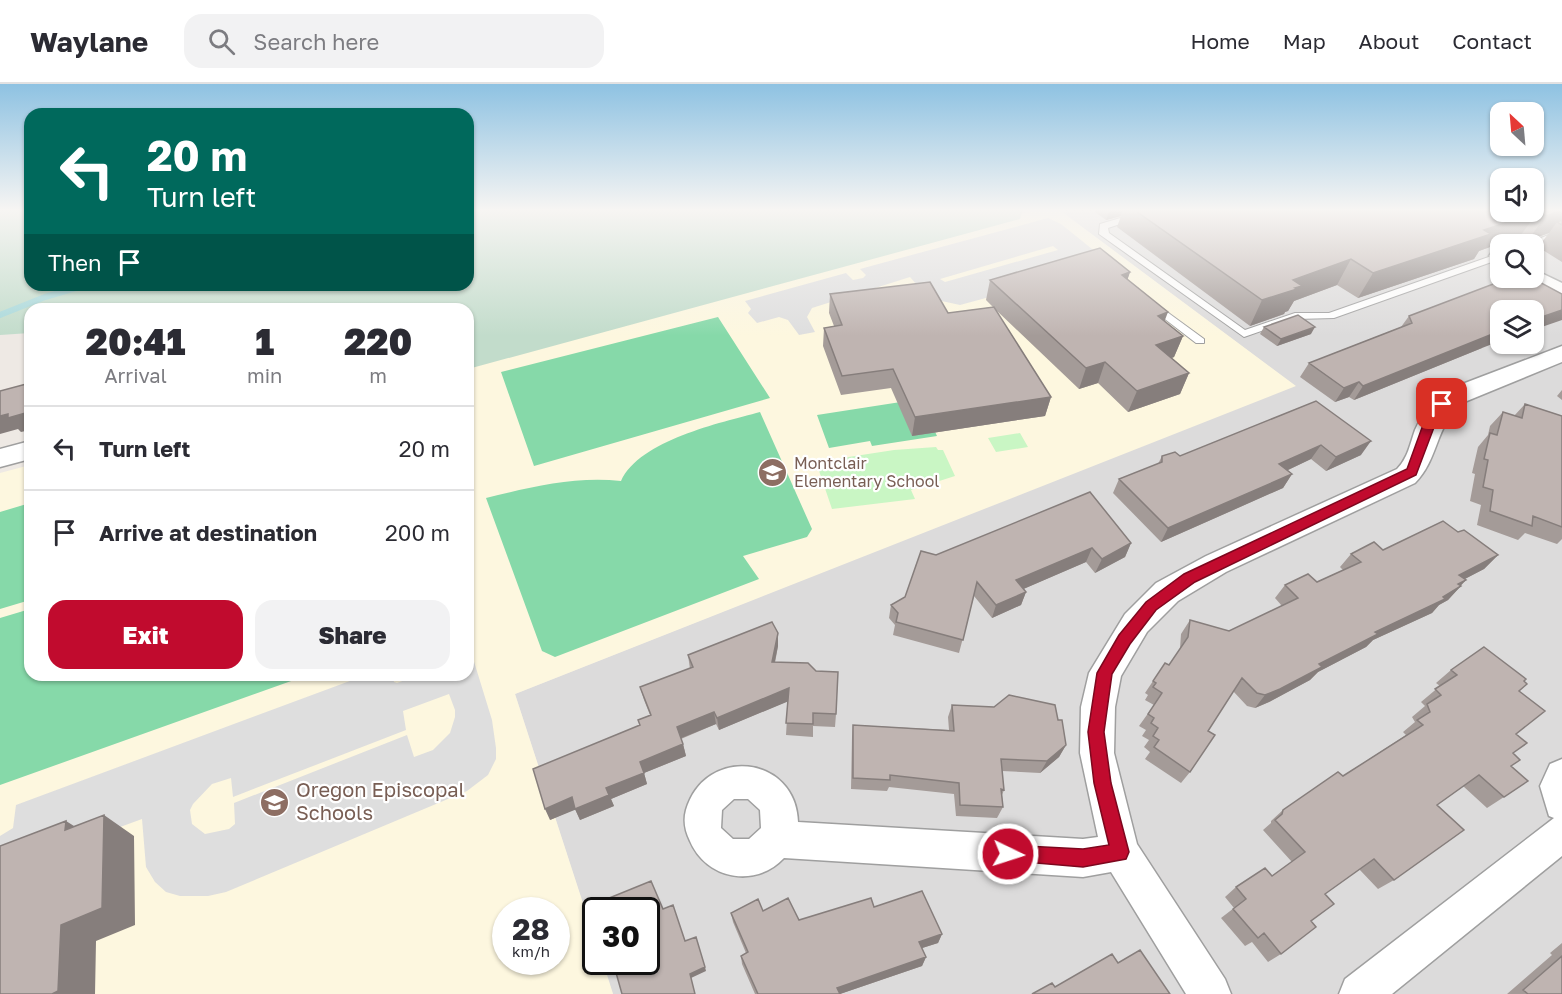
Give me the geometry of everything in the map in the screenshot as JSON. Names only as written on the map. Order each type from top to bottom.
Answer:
[{"type":"street","points":[[1544,281],[1562,292]]},
{"type":"street","points":[[1210,994],[1120,852],[1097,753],[1098,707],[1105,673],[1124,639],[1167,592],[1215,564],[1406,476],[1416,465],[1430,422],[1442,404],[1453,397],[1562,353]]},
{"type":"street","points":[[0,458],[24,452]]},
{"type":"street","points":[[1562,776],[1557,783],[1558,795],[1562,804]]},
{"type":"street","points":[[1360,994],[1562,834]]},
{"type":"street","points":[[776,839],[1083,858],[1120,852]]},
{"type":"lane","points":[[1128,251],[1244,334],[1295,316],[1330,316],[1490,260]]},
{"type":"lane","points":[[1144,298],[1200,342]]},
{"type":"shaded area","points":[[884,251],[1115,251],[1296,386],[515,694],[582,900],[582,975],[607,975],[613,994],[0,994],[0,473],[24,467],[24,681],[474,681],[474,362]]},
{"type":"shaded area","points":[[925,251],[1034,251],[940,279],[945,282],[1053,251],[1097,253],[1096,268],[960,305],[937,300],[924,293],[910,277],[812,308],[807,317],[815,332],[799,335],[788,320],[779,317],[757,323],[748,313],[751,309],[745,301],[846,273],[853,280],[866,275],[860,269]]},
{"type":"shaded area","points":[[1115,251],[1490,251],[1490,288],[1544,288],[1544,251],[1562,251],[1562,994],[613,994],[606,975],[660,975],[660,897],[582,897],[582,901],[515,694],[1294,385]]},
{"type":"shaded area","points":[[474,662],[492,720],[496,748],[496,759],[488,775],[467,791],[226,892],[208,896],[180,896],[166,892],[155,882],[146,867],[142,819],[0,871],[0,836],[13,828],[16,805],[350,681],[394,681],[397,683],[402,681],[474,681]],"holes":[[[449,694],[455,717],[450,733],[433,750],[414,757],[407,735],[234,803],[235,824],[229,829],[205,834],[192,824],[190,810],[212,784],[231,778],[233,797],[406,730],[403,711]]]},
{"type":"green space","points":[[0,251],[24,251],[24,291],[474,291],[474,251],[901,251],[474,367],[474,303],[24,303],[24,333],[0,335]]},
{"type":"green space","points":[[718,317],[770,398],[534,466],[501,372]]},
{"type":"green space","points":[[920,399],[937,436],[872,446],[870,441],[829,448],[817,415]]},
{"type":"green space","points":[[760,412],[812,529],[807,537],[743,556],[759,579],[555,657],[542,651],[486,498],[536,486],[570,481],[621,481],[631,467],[645,454],[663,444],[703,428]]},
{"type":"green space","points":[[1020,433],[1028,447],[996,452],[988,438]]},
{"type":"green space","points":[[936,447],[938,450],[943,450],[955,476],[911,490],[915,499],[832,509],[816,462],[894,450]]},
{"type":"green space","points":[[24,505],[24,602],[0,609],[0,512]]},
{"type":"green space","points":[[24,611],[24,681],[291,681],[0,785],[0,618]]},
{"type":"building","points":[[1088,251],[1104,251],[1130,272],[1122,275],[1168,312],[1158,316],[1183,336],[1156,345],[1189,373],[1137,391],[1105,362],[1086,368],[990,280]]},
{"type":"building","points":[[1193,251],[1438,251],[1373,273],[1351,259],[1293,280],[1302,286],[1295,288],[1297,289],[1262,300]]},
{"type":"building","points":[[930,282],[948,313],[994,307],[1051,397],[915,417],[893,369],[842,376],[824,328],[842,325],[830,294]]},
{"type":"building","points":[[1544,284],[1562,294],[1562,310],[1544,316],[1544,300],[1490,300],[1490,335],[1363,386],[1359,382],[1344,388],[1309,363],[1412,323],[1409,316],[1490,285],[1490,288],[1544,288]]},
{"type":"building","points":[[1298,315],[1315,327],[1281,339],[1264,327]]},
{"type":"building","points":[[24,385],[24,413],[8,418],[8,414],[0,416],[0,391]]},
{"type":"building","points":[[1316,401],[1371,441],[1336,457],[1321,445],[1279,464],[1292,474],[1168,528],[1119,479],[1162,462],[1162,456],[1175,452],[1180,456]]},
{"type":"building","points":[[1525,404],[1562,416],[1562,527],[1533,516],[1532,526],[1490,511],[1493,490],[1483,487],[1488,460],[1484,459],[1490,433],[1497,435],[1503,412],[1522,418]]},
{"type":"building","points":[[1090,492],[1131,543],[1102,559],[1092,548],[1016,580],[1026,592],[996,605],[977,582],[963,640],[896,622],[898,613],[891,605],[905,597],[921,551],[936,555]]},
{"type":"building","points":[[1443,521],[1458,532],[1464,530],[1498,555],[1459,575],[1466,580],[1458,584],[1461,586],[1443,597],[1445,599],[1375,632],[1378,634],[1319,664],[1322,667],[1280,689],[1265,695],[1257,693],[1242,678],[1208,731],[1215,735],[1190,772],[1154,747],[1159,740],[1153,736],[1158,728],[1151,723],[1154,718],[1148,714],[1162,693],[1153,687],[1156,683],[1153,681],[1165,663],[1169,665],[1188,637],[1190,620],[1229,631],[1298,598],[1285,585],[1308,574],[1317,582],[1361,562],[1351,554],[1374,542],[1383,550]]},
{"type":"building","points":[[772,622],[778,633],[772,662],[808,663],[816,671],[838,672],[836,714],[813,713],[813,724],[786,723],[789,688],[717,718],[714,712],[677,727],[683,744],[640,762],[644,773],[606,788],[609,795],[575,809],[572,797],[545,809],[533,769],[640,725],[638,720],[651,715],[640,687],[693,667],[688,655]]},
{"type":"building","points":[[1484,647],[1526,679],[1524,681],[1527,684],[1519,691],[1545,711],[1516,734],[1527,743],[1513,753],[1520,760],[1511,766],[1528,781],[1504,797],[1479,775],[1437,805],[1464,830],[1394,880],[1374,859],[1325,894],[1334,904],[1311,921],[1316,927],[1281,954],[1264,933],[1258,938],[1233,909],[1246,899],[1236,887],[1265,868],[1272,876],[1305,852],[1275,820],[1283,810],[1338,772],[1343,776],[1423,725],[1417,720],[1430,712],[1427,704],[1441,695],[1435,689],[1457,675],[1451,670]]},
{"type":"building","points":[[1009,695],[1055,705],[1058,720],[1062,720],[1066,745],[1047,761],[1001,759],[1003,807],[960,805],[959,783],[890,775],[890,780],[853,778],[853,725],[954,731],[952,705],[994,707]]},
{"type":"building","points":[[104,815],[102,908],[61,925],[58,991],[52,994],[0,994],[0,846],[66,821],[65,830]]},
{"type":"building","points":[[651,881],[658,897],[612,897]]},
{"type":"building","points":[[922,891],[942,934],[919,942],[926,957],[837,988],[840,994],[758,994],[741,956],[748,952],[731,913],[758,899],[763,911],[788,898],[799,920],[871,898],[874,907]]},
{"type":"building","points":[[660,902],[663,909],[673,905],[685,941],[696,937],[705,967],[690,974],[695,994],[622,994],[617,975],[660,975]]},
{"type":"building","points":[[1140,950],[1170,994],[1032,994],[1052,983],[1055,987],[1112,954],[1118,963]]},
{"type":"building","points":[[1562,956],[1562,994],[1528,994],[1523,990]]},
{"type":"waterway","points":[[30,303],[66,291]]},
{"type":"waterway","points":[[0,315],[24,305]]},
{"type":"place","name":"Montclair Elementary School","points":[[773,472]]},
{"type":"place","name":"Oregon Episcopal Schools","points":[[275,802]]},
{"type":"route","points":[[1008,854],[1083,858],[1120,852],[1102,783],[1096,732],[1105,673],[1124,639],[1151,606],[1167,592],[1190,578],[1215,564],[1382,488],[1412,472],[1430,422],[1442,404]]}]
